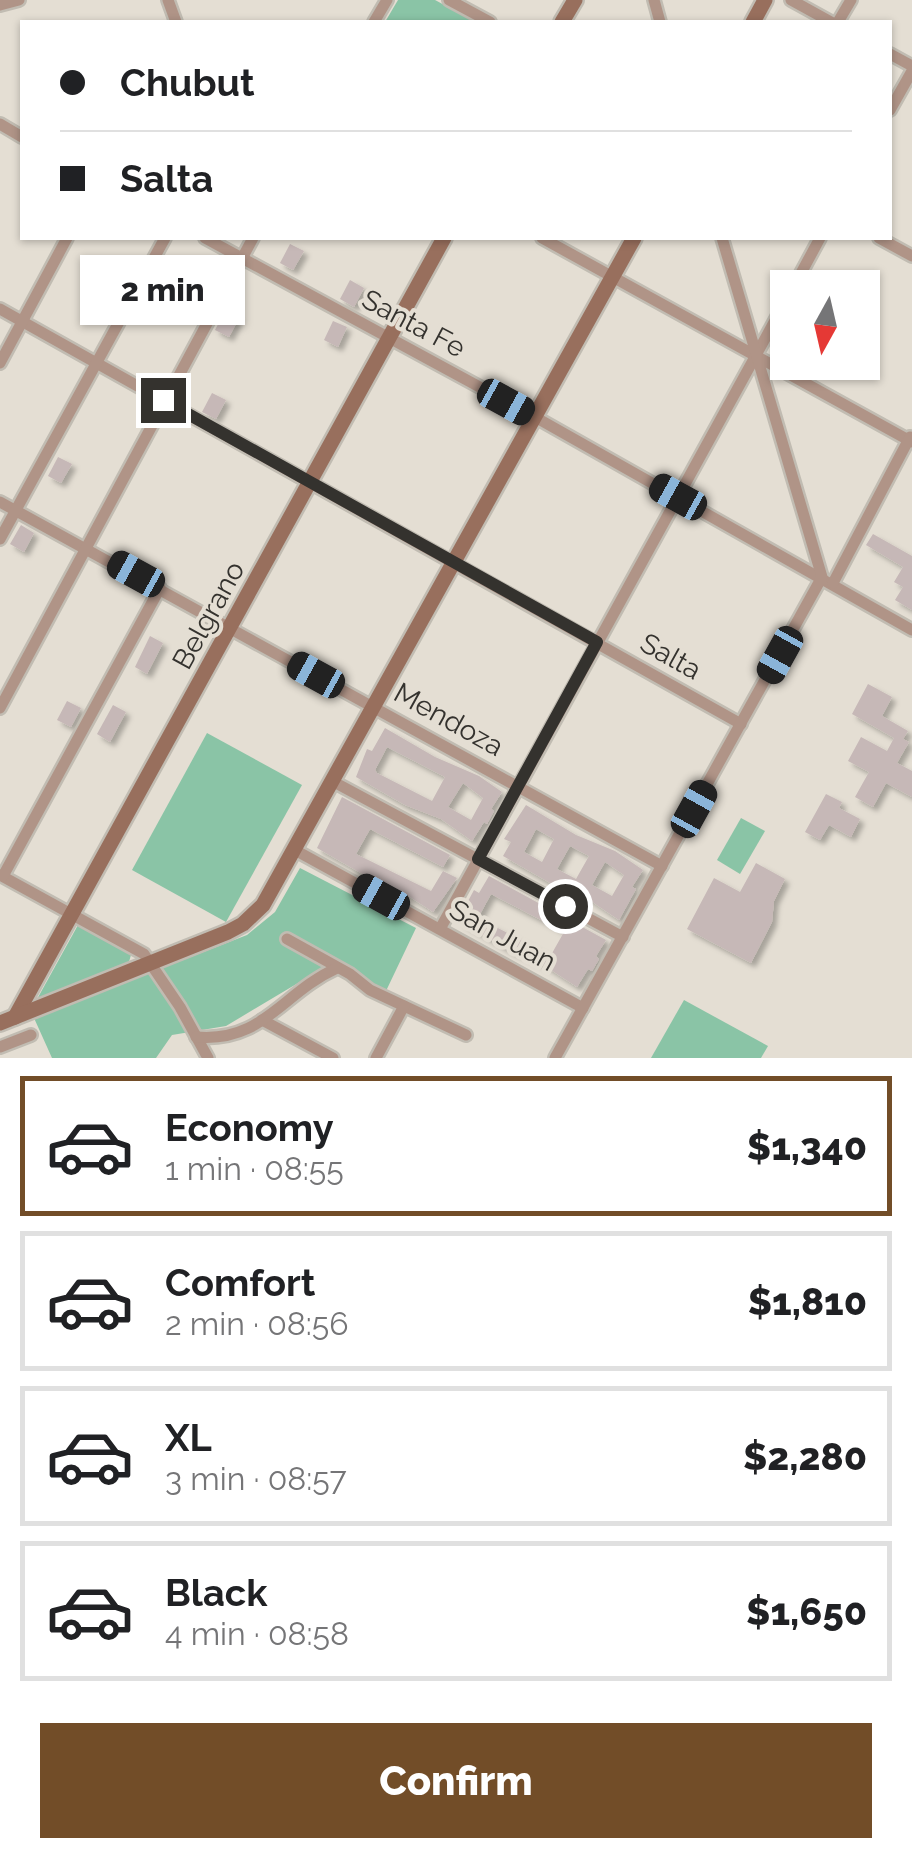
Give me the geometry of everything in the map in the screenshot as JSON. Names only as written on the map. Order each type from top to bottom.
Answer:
[{"type":"main road","name":"Belgrano","points":[[8,1020],[74,914],[443,240]]},
{"type":"main road","points":[[8,1020],[228,932],[254,915],[271,893],[633,240]]},
{"type":"street","points":[[0,5],[18,0]]},
{"type":"street","points":[[449,0],[486,20]]},
{"type":"street","points":[[791,0],[831,20]]},
{"type":"street","points":[[892,106],[912,68]]},
{"type":"street","points":[[0,364],[66,240]]},
{"type":"street","points":[[0,539],[164,240]]},
{"type":"street","name":"Santa Fe","points":[[209,240],[912,630]]},
{"type":"street","points":[[0,708],[253,240]]},
{"type":"street","points":[[546,240],[911,438],[742,724],[556,1058]]},
{"type":"street","points":[[723,240],[827,580]]},
{"type":"street","points":[[803,270],[819,240]]},
{"type":"street","points":[[883,240],[912,256]]},
{"type":"street","name":"Salta","points":[[0,310],[742,724]]},
{"type":"street","points":[[440,930],[770,331]]},
{"type":"street","name":"Mendoza","points":[[0,502],[662,866]]},
{"type":"street","points":[[160,588],[1,876],[136,948],[152,964],[208,1058]]},
{"type":"street","points":[[332,781],[624,937]]},
{"type":"street","name":"San Juan","points":[[293,849],[584,1008]]},
{"type":"street","points":[[286,939],[370,990],[466,1035]]},
{"type":"street","points":[[196,1036],[242,1033],[307,984],[337,968]]},
{"type":"street","points":[[376,1058],[404,1006]]},
{"type":"street","points":[[262,1020],[332,1058]]},
{"type":"street","points":[[0,1046],[30,1035]]},
{"type":"green space","points":[[398,0],[435,0],[472,20],[386,20]]},
{"type":"green space","points":[[207,733],[302,785],[226,922],[132,870]]},
{"type":"green space","points":[[741,818],[765,831],[740,874],[717,860]]},
{"type":"green space","points":[[300,868],[416,928],[386,991],[335,961],[226,1026],[172,1035],[156,1058],[52,1058],[34,1018],[247,935],[275,912]]},
{"type":"green space","points":[[78,925],[131,955],[128,965],[36,1001]]},
{"type":"green space","points":[[684,1000],[768,1046],[761,1058],[651,1058]]},
{"type":"building","points":[[290,244],[304,251],[293,270],[280,263]]},
{"type":"building","points":[[350,280],[364,288],[354,307],[340,299]]},
{"type":"building","points":[[225,311],[239,318],[229,337],[215,330]]},
{"type":"building","points":[[333,321],[347,327],[338,347],[324,340]]},
{"type":"building","points":[[212,393],[226,400],[216,419],[202,412]]},
{"type":"building","points":[[58,457],[72,464],[61,483],[48,476]]},
{"type":"building","points":[[21,525],[34,533],[24,552],[10,544]]},
{"type":"building","points":[[873,534],[912,556],[912,610],[895,600],[903,587],[894,582],[903,567],[866,545]]},
{"type":"building","points":[[150,636],[163,643],[147,674],[135,667]]},
{"type":"building","points":[[868,684],[892,697],[882,716],[908,731],[903,739],[909,742],[897,763],[912,771],[912,797],[886,783],[873,807],[855,797],[869,772],[848,761],[861,737],[887,751],[894,738],[852,714]]},
{"type":"building","points":[[67,701],[81,708],[71,727],[57,720]]},
{"type":"building","points":[[113,705],[126,712],[110,742],[97,734]]},
{"type":"building","points":[[385,728],[502,792],[487,824],[484,822],[472,841],[441,819],[405,805],[356,777],[367,749],[372,751]],"holes":[[[387,747],[445,777],[432,801],[377,773]],[[463,783],[483,798],[471,820],[448,807]]]},
{"type":"building","points":[[826,794],[842,802],[839,808],[860,819],[851,837],[829,825],[820,840],[805,832]]},
{"type":"building","points":[[342,797],[450,855],[443,867],[370,829],[356,854],[431,891],[443,871],[457,878],[433,912],[317,848]]},
{"type":"building","points":[[526,805],[576,835],[615,851],[643,870],[619,920],[588,899],[503,856],[511,842],[504,839]],"holes":[[[536,829],[554,839],[542,862],[524,852]],[[570,846],[589,856],[576,879],[557,869]],[[605,862],[624,875],[612,896],[592,885]]]},
{"type":"building","points":[[756,863],[785,879],[774,901],[772,922],[751,963],[687,929],[714,878],[740,892]]},
{"type":"building","points":[[489,876],[606,940],[592,971],[588,969],[577,987],[461,923],[474,890],[479,893]],"holes":[[[491,894],[564,932],[551,955],[479,916]]]},
{"type":"route","points":[[163,400],[597,642],[478,859],[565,906]]}]
